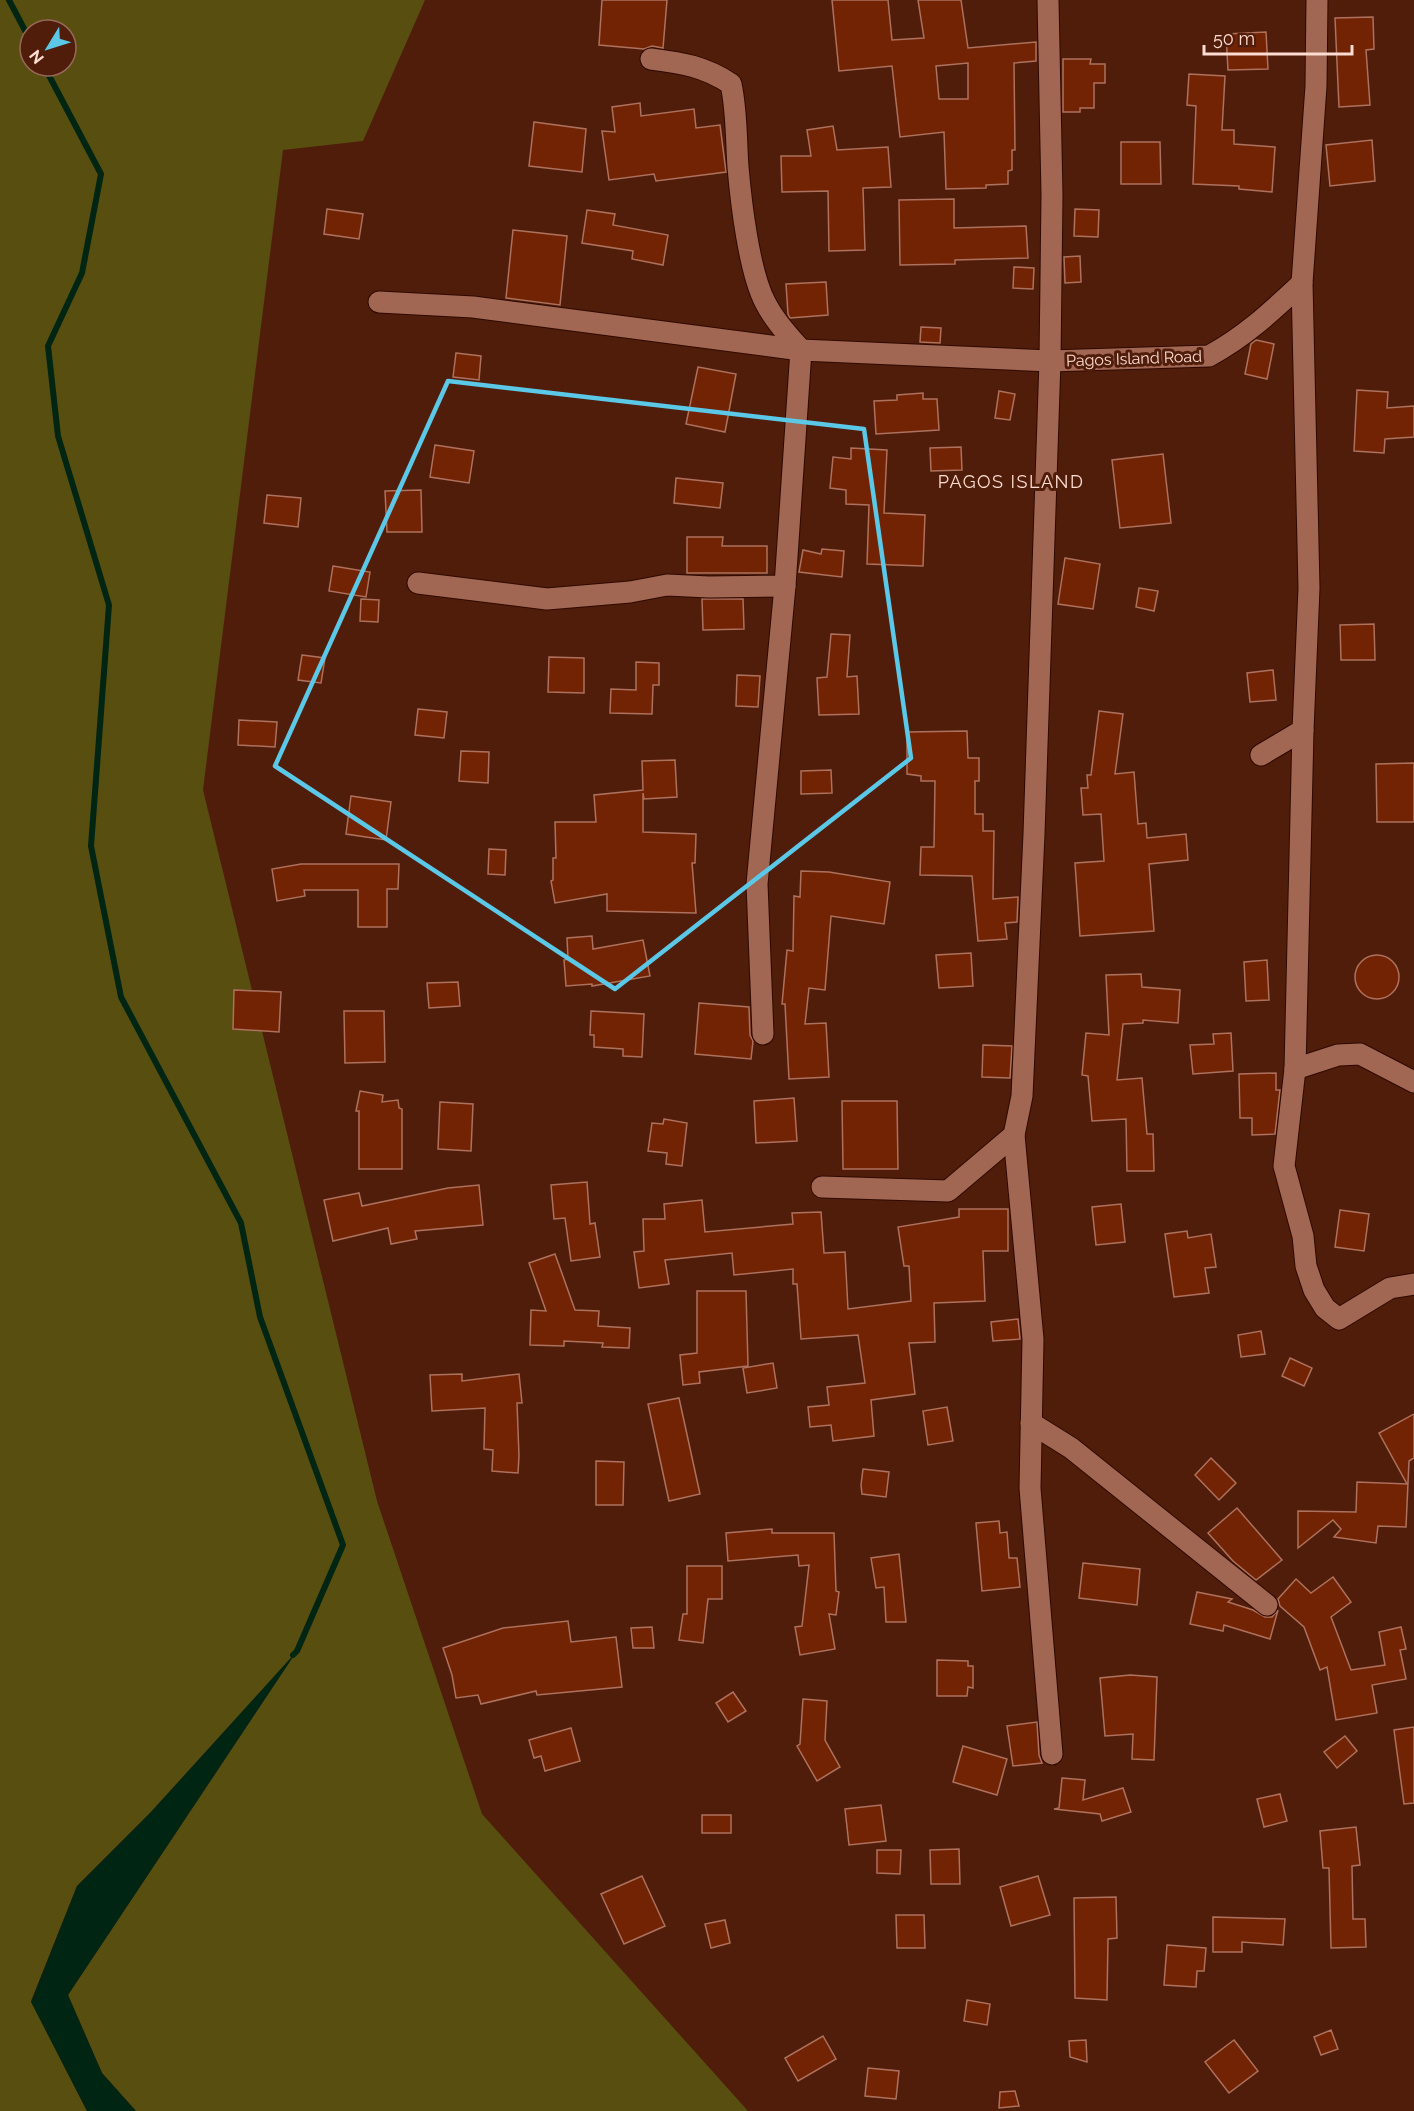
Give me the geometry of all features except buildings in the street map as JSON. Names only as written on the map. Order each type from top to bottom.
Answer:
[{"type":"street","points":[[1048,0],[1053,195],[1050,361],[1023,1084],[1014,1135],[1033,1339],[1030,1488],[1052,1754]]},
{"type":"street","points":[[1317,0],[1316,86],[1302,283],[1309,588],[1295,1069],[1284,1166],[1303,1236],[1306,1266],[1314,1290],[1326,1308],[1339,1319],[1390,1288],[1414,1284]]},
{"type":"street","points":[[651,59],[688,64],[715,74],[731,84],[736,106],[738,168],[757,278],[764,301],[780,326],[801,351],[785,586],[757,884],[763,1034]]},
{"type":"street","name":"Pagos Island Road","points":[[379,302],[473,307],[801,351],[1050,361],[1209,356],[1254,328],[1302,283]]},
{"type":"street","points":[[418,583],[547,599],[630,592],[667,585],[785,586]]},
{"type":"street","points":[[1261,755],[1304,730]]},
{"type":"street","points":[[1295,1069],[1338,1055],[1360,1054],[1414,1082]]},
{"type":"street","points":[[822,1186],[948,1191],[1014,1135]]},
{"type":"street","points":[[1031,1423],[1071,1448],[1268,1605]]},
{"type":"highlighted area","points":[[448,381],[864,429],[911,758],[615,989],[275,766]]},
{"type":"shaded area","points":[[0,0],[425,0],[363,141],[283,150],[203,790],[377,1501],[482,1814],[748,2111],[136,2111],[102,2073],[68,1995],[293,1656],[151,1812],[77,1886],[31,2001],[87,2111],[0,2111]]},
{"type":"shaded area","points":[[297,1651],[68,1995],[102,2073],[136,2111],[87,2111],[31,2002],[77,1886],[151,1812]]},
{"type":"waterway","points":[[9,0],[18,18]]},
{"type":"waterway","points":[[50,78],[101,174],[82,273],[48,346],[58,436],[109,605],[91,846],[121,997],[241,1223],[260,1317],[343,1545],[297,1651],[293,1655]]},
{"type":"district","name":"PAGOS ISLAND","points":[[1011,482]]}]
